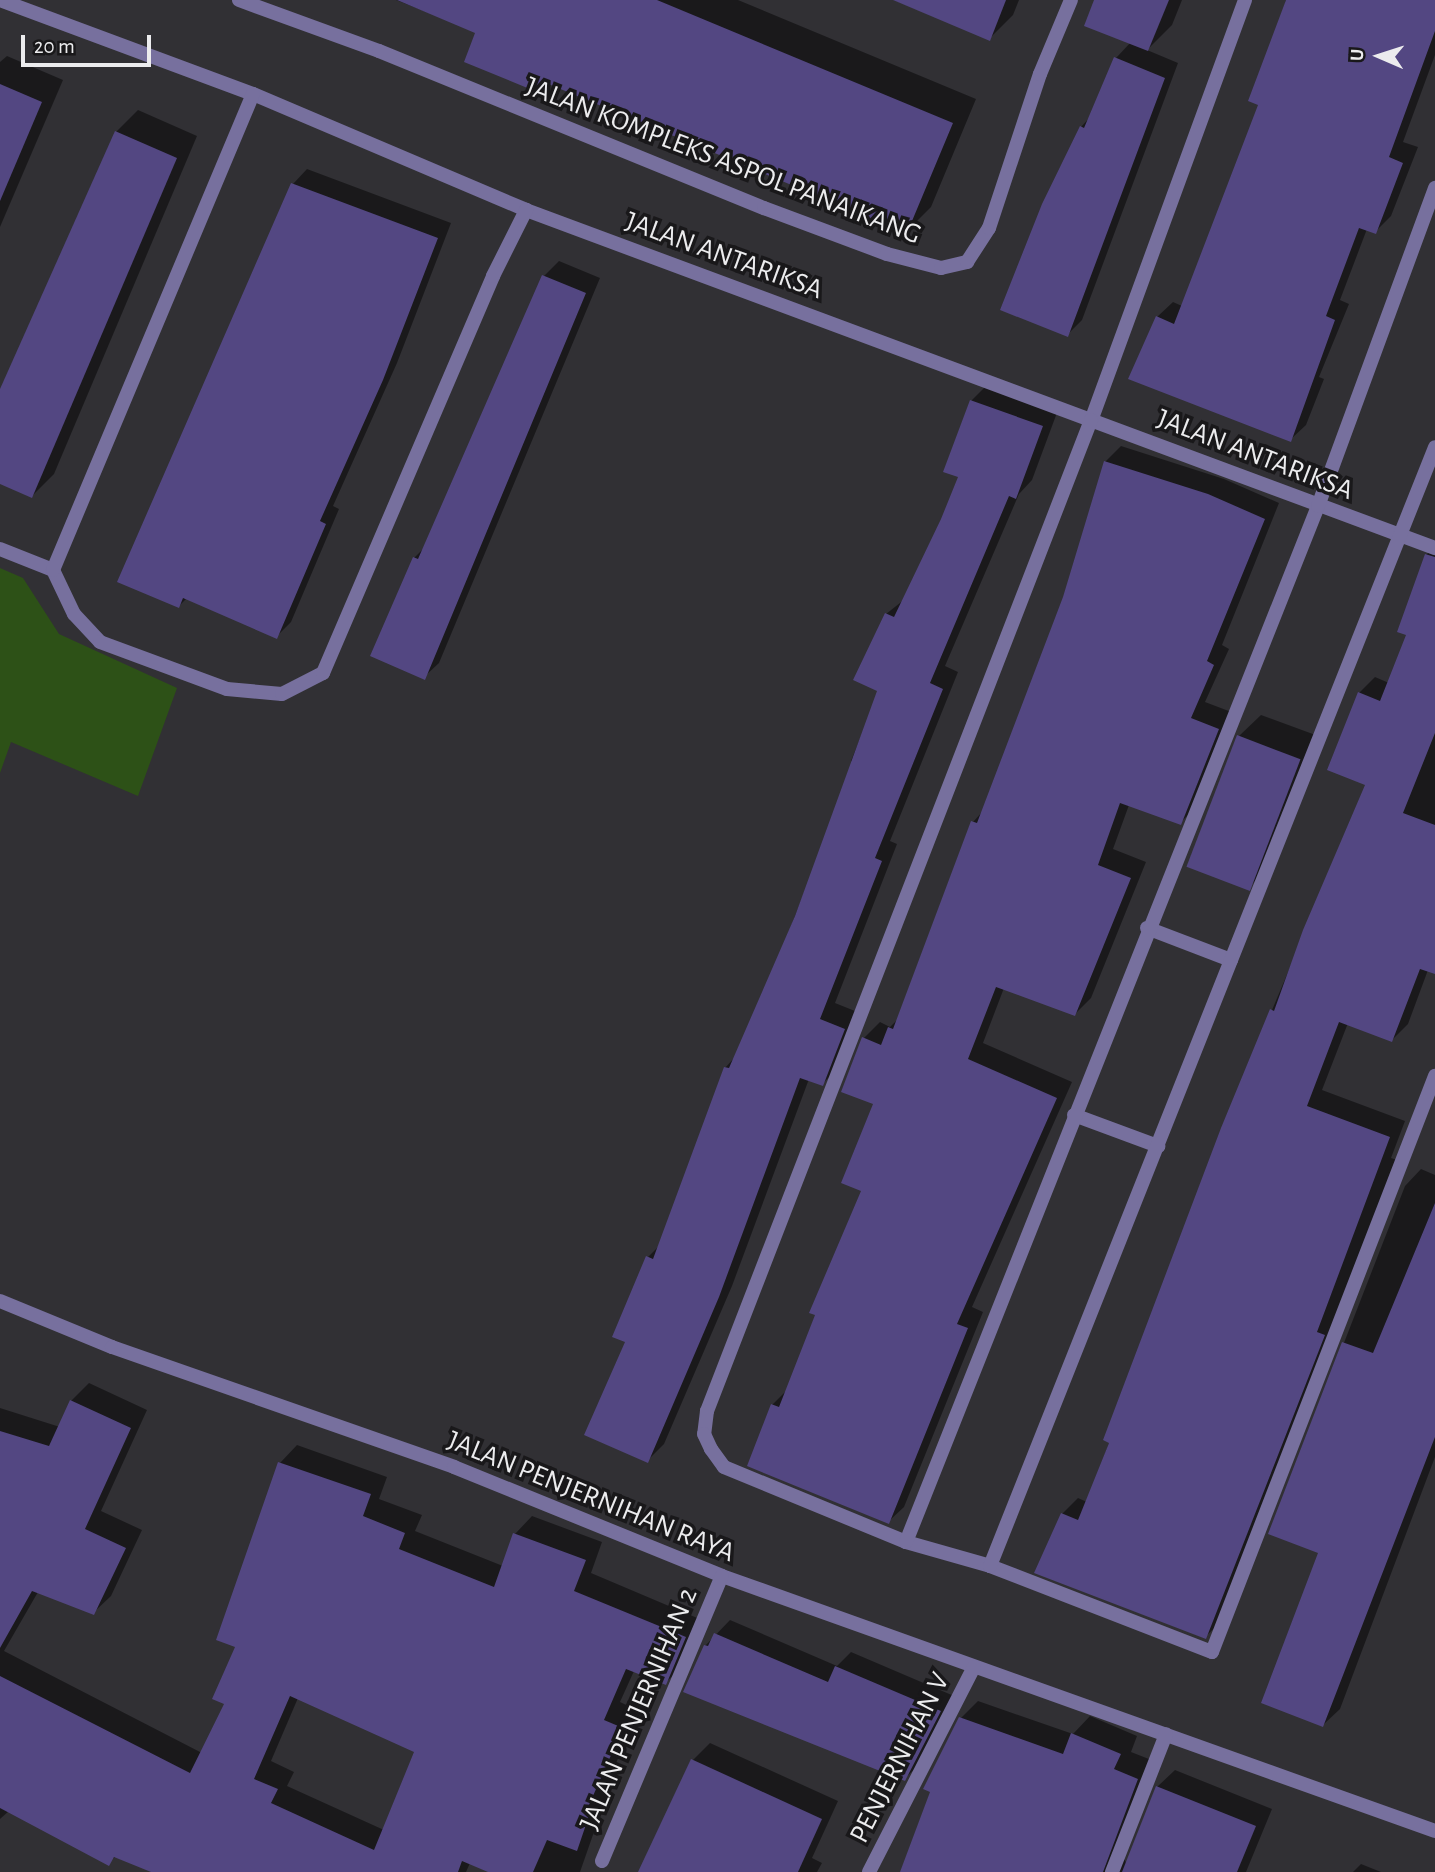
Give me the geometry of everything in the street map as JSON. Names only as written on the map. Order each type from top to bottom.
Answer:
[{"type":"street","name":"JALAN ANTARIKSA","points":[[0,0],[253,94],[526,210],[1435,548]]},
{"type":"street","name":"JALAN KOMPLEKS ASPOL PANAIKANG","points":[[239,0],[379,51],[787,217],[887,254],[941,268],[967,262],[989,228],[1040,74],[1070,0]]},
{"type":"street","points":[[1245,0],[1091,419],[707,1411],[704,1434],[724,1467],[906,1542],[990,1566],[1212,1652],[1435,1076]]},
{"type":"street","points":[[53,570],[253,94]]},
{"type":"street","points":[[906,1542],[1147,928],[1318,506],[1435,188]]},
{"type":"street","points":[[0,548],[53,570],[74,614],[100,642],[227,689],[282,694],[323,673],[494,276],[526,210]]},
{"type":"street","points":[[990,1566],[1403,537],[1435,447]]},
{"type":"street","points":[[1147,928],[1231,960]]},
{"type":"street","points":[[1074,1115],[1158,1146]]},
{"type":"street","name":"JALAN PENJERNIHAN RAYA","points":[[0,1301],[112,1347],[454,1467],[722,1576],[1435,1831]]},
{"type":"street","name":"JALAN PENJERNIHAN 2","points":[[602,1861],[722,1576]]},
{"type":"street","name":"PENJERNIHAN V","points":[[869,1872],[974,1667]]},
{"type":"street","points":[[1112,1872],[1166,1734]]},
{"type":"green space","points":[[0,568],[23,578],[59,634],[177,688],[138,796],[11,742],[0,773]]},
{"type":"building","points":[[397,0],[657,0],[953,123],[907,233],[546,83],[542,94],[464,62],[475,33]]},
{"type":"building","points":[[893,0],[1006,0],[990,41]]},
{"type":"building","points":[[1094,0],[1169,0],[1148,51],[1084,26]]},
{"type":"building","points":[[1286,0],[1435,0],[1435,31],[1389,157],[1403,163],[1376,234],[1359,228],[1326,316],[1335,320],[1291,442],[1128,379],[1156,316],[1174,324],[1258,105],[1248,101]]},
{"type":"building","points":[[1114,57],[1165,78],[1068,337],[1000,310],[1042,204],[1080,126],[1084,128]]},
{"type":"building","points":[[0,84],[42,102],[0,201]]},
{"type":"building","points":[[115,131],[177,158],[32,498],[0,484],[0,389]]},
{"type":"building","points":[[291,183],[438,238],[383,380],[320,521],[326,524],[277,639],[183,598],[179,608],[117,582]]},
{"type":"building","points":[[542,275],[586,293],[425,680],[370,656],[413,557],[418,559]]},
{"type":"building","points":[[970,400],[1043,426],[1016,499],[1009,496],[930,683],[943,689],[875,858],[882,861],[820,1019],[845,1029],[823,1086],[800,1078],[719,1297],[648,1463],[584,1435],[625,1342],[612,1337],[646,1256],[653,1259],[724,1067],[729,1068],[795,916],[877,691],[853,680],[885,613],[894,617],[941,519],[958,477],[943,472]]},
{"type":"building","points":[[1104,461],[1208,494],[1265,519],[1207,661],[1214,665],[1191,718],[1219,729],[1181,825],[1120,803],[1098,865],[1131,878],[1075,1016],[996,987],[968,1059],[1057,1098],[957,1324],[968,1328],[889,1524],[747,1466],[771,1404],[779,1407],[815,1315],[809,1313],[861,1191],[841,1183],[873,1104],[841,1092],[862,1037],[881,1045],[888,1027],[893,1029],[971,821],[977,823],[1063,597]]},
{"type":"building","points":[[1425,554],[1435,557],[1435,733],[1403,813],[1435,825],[1435,974],[1420,969],[1392,1042],[1339,1022],[1307,1106],[1390,1137],[1317,1332],[1325,1335],[1206,1639],[1034,1573],[1061,1513],[1078,1520],[1109,1443],[1103,1440],[1221,1128],[1270,1009],[1274,1011],[1303,930],[1365,785],[1327,770],[1358,692],[1380,701],[1406,635],[1397,632]]},
{"type":"building","points":[[1237,735],[1300,759],[1250,891],[1186,867]]},
{"type":"building","points":[[1435,1203],[1435,1437],[1323,1727],[1261,1703],[1318,1553],[1268,1534],[1342,1342],[1373,1353]]},
{"type":"building","points":[[70,1400],[131,1428],[85,1529],[126,1548],[94,1615],[32,1591],[0,1648],[0,1431],[49,1446]]},
{"type":"building","points":[[278,1462],[371,1494],[363,1516],[405,1533],[399,1549],[494,1587],[513,1533],[586,1560],[574,1591],[686,1637],[666,1685],[626,1669],[604,1720],[623,1728],[589,1805],[592,1807],[577,1851],[547,1840],[533,1872],[488,1872],[462,1861],[458,1872],[151,1872],[114,1857],[109,1866],[0,1808],[0,1676],[190,1773],[224,1704],[212,1699],[235,1647],[216,1640]],"holes":[[[290,1696],[414,1752],[374,1850],[271,1803],[278,1789],[254,1779]]]},
{"type":"building","points":[[714,1633],[828,1682],[835,1666],[941,1711],[905,1781],[683,1692],[704,1645],[708,1646]]},
{"type":"building","points":[[959,1717],[1063,1754],[1071,1733],[1121,1754],[1114,1769],[1138,1779],[1103,1872],[900,1872],[930,1792],[923,1789]]},
{"type":"building","points":[[691,1759],[822,1819],[798,1872],[638,1872]]},
{"type":"building","points":[[1156,1786],[1256,1826],[1237,1872],[1122,1872]]}]
